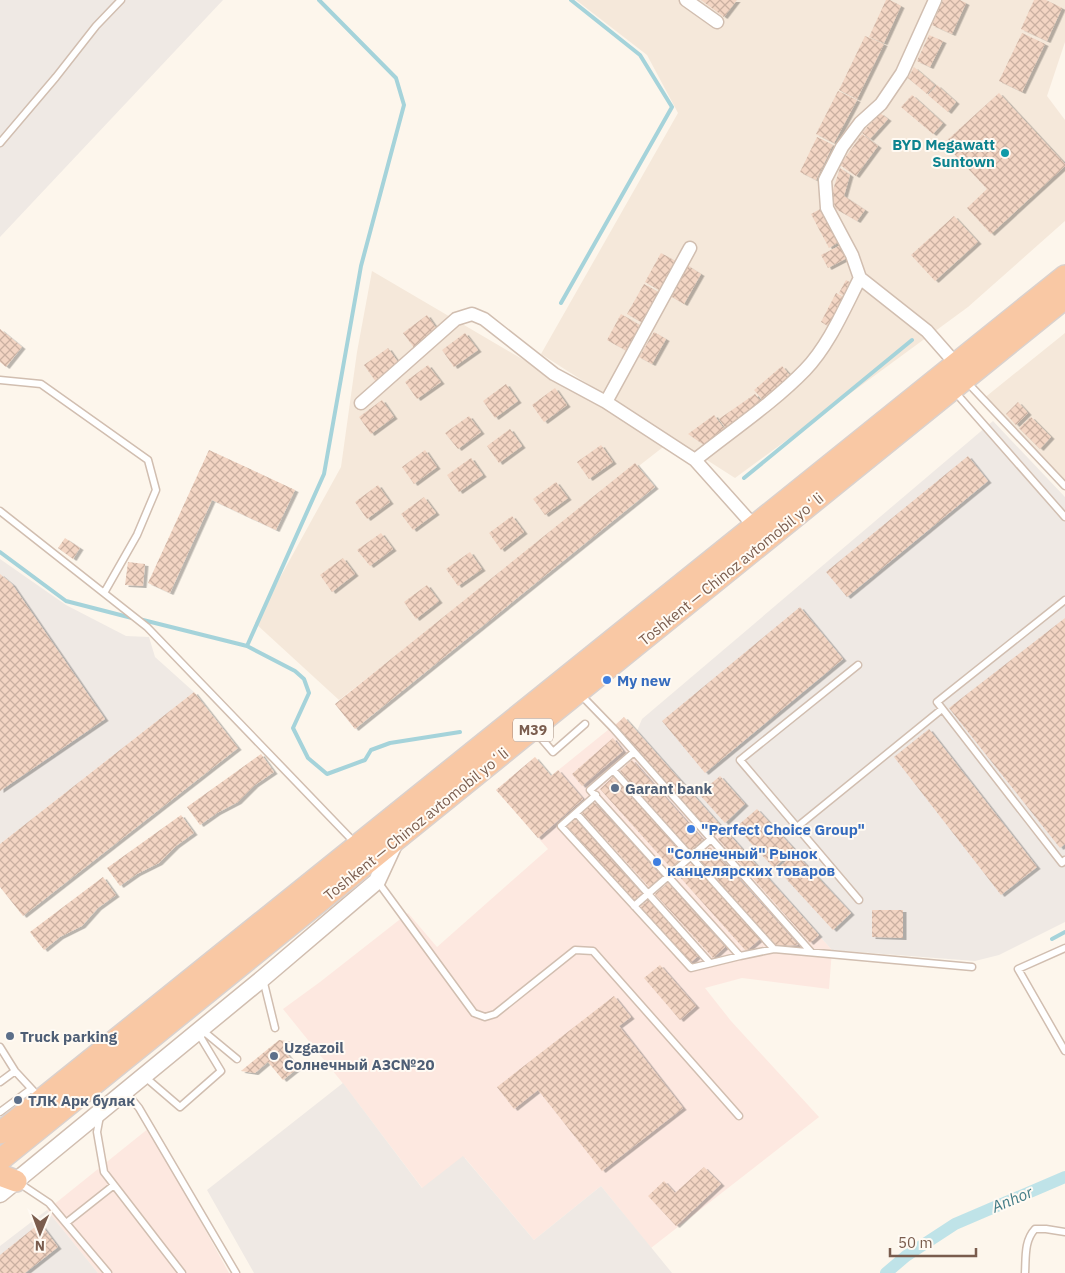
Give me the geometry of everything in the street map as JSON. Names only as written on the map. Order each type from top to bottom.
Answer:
[{"type":"highway","name":"Toshkent — Chinoz avtomobil yoʻli","points":[[0,1160],[534,729],[957,378],[1065,276]]},
{"type":"highway","name":"Toshkent — Chinoz avtomobil yoʻli","points":[[0,1133],[36,1094],[159,1005],[754,526],[1065,298]]},
{"type":"highway","points":[[159,1005],[163,1029]]},
{"type":"street","points":[[686,0],[717,22]]},
{"type":"street","points":[[935,0],[902,73],[881,104],[860,123],[842,147],[825,180],[827,208],[852,256],[860,278],[927,331],[957,378]]},
{"type":"street","points":[[606,402],[690,248]]},
{"type":"street","points":[[695,460],[763,407],[805,370],[822,348],[860,278]]},
{"type":"street","points":[[361,403],[456,319],[472,314],[484,319],[554,374],[606,402],[695,460],[754,526]]},
{"type":"street","name":"M39","points":[[5,1184],[126,1092],[378,880],[395,841]]},
{"type":"street","points":[[163,1029],[173,1052]]},
{"type":"lane","points":[[0,143],[96,26],[121,0]]},
{"type":"lane","points":[[957,378],[1065,486]]},
{"type":"lane","points":[[957,378],[1065,517]]},
{"type":"lane","points":[[0,380],[41,384],[148,460],[156,490],[137,535],[104,594]]},
{"type":"lane","points":[[0,511],[142,623],[357,845]]},
{"type":"lane","points":[[1065,600],[936,702],[1062,863],[1065,860]]},
{"type":"lane","points":[[858,665],[740,760],[859,900]]},
{"type":"lane","points":[[578,692],[634,752],[811,952]]},
{"type":"lane","points":[[797,827],[942,710]]},
{"type":"lane","points":[[534,729],[553,752],[585,724]]},
{"type":"lane","points":[[634,752],[590,790],[740,956]]},
{"type":"lane","points":[[613,770],[774,949]]},
{"type":"lane","points":[[596,795],[561,826],[691,968],[710,962],[774,949],[972,966]]},
{"type":"lane","points":[[576,813],[710,962]]},
{"type":"lane","points":[[634,906],[711,839]]},
{"type":"lane","points":[[378,880],[474,1013],[485,1017],[496,1014],[575,950],[593,952],[739,1116]]},
{"type":"lane","points":[[1065,948],[1018,969],[1065,1051]]},
{"type":"lane","points":[[263,978],[276,1028]]},
{"type":"lane","points":[[199,1031],[237,1059]]},
{"type":"lane","points":[[144,1076],[180,1107],[221,1071],[199,1031]]},
{"type":"lane","points":[[0,1048],[15,1071],[36,1094],[0,1112]]},
{"type":"lane","points":[[0,1082],[15,1071]]},
{"type":"lane","points":[[126,1092],[139,1108],[236,1273]]},
{"type":"lane","points":[[101,1112],[97,1132],[104,1172],[182,1273]]},
{"type":"lane","points":[[5,1184],[49,1203],[108,1273]]},
{"type":"lane","points":[[66,1223],[114,1185]]},
{"type":"lane","points":[[1025,1273],[1029,1235],[1035,1229],[1065,1232]]},
{"type":"shaded area","points":[[0,0],[223,0],[0,237]]},
{"type":"shaded area","points":[[576,0],[1065,0],[1065,42],[1047,96],[1065,120],[1065,221],[968,307],[735,478],[541,354],[678,113],[647,55]]},
{"type":"shaded area","points":[[372,271],[667,444],[339,700],[255,623],[341,467],[357,352]]},
{"type":"shaded area","points":[[1065,333],[1065,482],[983,399]]},
{"type":"shaded area","points":[[993,421],[1065,497],[1065,922],[999,955],[975,961],[832,950],[637,731],[642,719]]},
{"type":"shaded area","points":[[0,559],[66,605],[126,636],[149,637],[155,657],[194,692],[0,844]]},
{"type":"shaded area","points":[[624,717],[832,950],[829,989],[742,978],[705,988],[731,1021],[819,1117],[651,1248],[601,1186],[534,1240],[465,1158],[423,1189],[345,1086],[283,1009],[408,913],[437,947],[548,849],[496,790],[535,757],[551,776]]},
{"type":"shaded area","points":[[343,1083],[422,1188],[463,1156],[534,1240],[601,1186],[672,1273],[254,1273],[207,1190]]},
{"type":"shaded area","points":[[149,1128],[229,1273],[98,1273],[47,1210]]},
{"type":"shaded area","points":[[47,1210],[98,1273],[0,1273],[0,1246]]},
{"type":"building","points":[[701,0],[737,0],[724,17]]},
{"type":"building","points":[[886,0],[901,6],[884,43],[869,37]]},
{"type":"building","points":[[943,0],[960,0],[966,3],[952,34],[932,25]]},
{"type":"building","points":[[1034,0],[1046,0],[1062,8],[1047,41],[1021,29]]},
{"type":"building","points":[[1022,33],[1045,44],[1022,92],[999,81]]},
{"type":"building","points":[[929,35],[943,41],[930,67],[917,61]]},
{"type":"building","points":[[865,36],[884,44],[857,99],[839,90]]},
{"type":"building","points":[[914,67],[935,85],[927,94],[908,78]]},
{"type":"building","points":[[937,85],[956,102],[948,112],[928,95]]},
{"type":"building","points":[[838,91],[857,100],[834,143],[816,134]]},
{"type":"building","name":"BYD Megawatt Suntown","points":[[999,93],[1065,166],[991,234],[967,208],[987,189],[944,143]]},
{"type":"building","points":[[912,95],[943,123],[933,134],[901,107]]},
{"type":"building","points":[[880,113],[888,119],[870,139],[862,133]]},
{"type":"building","points":[[862,134],[878,146],[856,176],[840,165]]},
{"type":"building","points":[[817,137],[833,145],[816,180],[800,172]]},
{"type":"building","points":[[840,168],[850,175],[844,196],[865,210],[857,221],[836,209],[833,201],[833,190]]},
{"type":"building","points":[[822,208],[839,242],[829,248],[811,214]]},
{"type":"building","points":[[954,216],[978,242],[935,281],[911,255]]},
{"type":"building","points":[[841,245],[847,258],[828,268],[821,255]]},
{"type":"building","points":[[661,253],[677,262],[661,291],[645,282]]},
{"type":"building","points":[[685,264],[701,274],[684,304],[667,294]]},
{"type":"building","points":[[846,280],[855,285],[847,298],[839,293]]},
{"type":"building","points":[[644,284],[660,293],[643,323],[627,314]]},
{"type":"building","points":[[836,293],[847,299],[832,328],[821,322]]},
{"type":"building","points":[[621,314],[641,326],[627,351],[607,340]]},
{"type":"building","points":[[427,315],[439,332],[415,349],[403,333]]},
{"type":"building","points":[[0,329],[22,347],[6,367],[0,362]]},
{"type":"building","points":[[654,332],[666,339],[652,364],[639,357]]},
{"type":"building","points":[[465,333],[478,350],[454,367],[442,350]]},
{"type":"building","points":[[388,348],[400,365],[376,382],[364,365]]},
{"type":"building","points":[[428,365],[441,382],[417,399],[405,382]]},
{"type":"building","points":[[782,366],[793,379],[765,403],[754,390]]},
{"type":"building","points":[[506,384],[518,401],[495,418],[483,401]]},
{"type":"building","points":[[555,388],[567,405],[544,422],[532,405]]},
{"type":"building","points":[[755,394],[763,404],[726,429],[719,419]]},
{"type":"building","points":[[382,400],[394,417],[371,434],[359,417]]},
{"type":"building","points":[[1018,402],[1028,413],[1016,425],[1006,414]]},
{"type":"building","points":[[714,415],[725,430],[704,445],[688,434]]},
{"type":"building","points":[[469,416],[481,432],[458,449],[445,433]]},
{"type":"building","points":[[1031,417],[1051,437],[1040,449],[1019,428]]},
{"type":"building","points":[[510,429],[522,446],[499,463],[487,446]]},
{"type":"building","points":[[601,445],[613,462],[589,479],[577,462]]},
{"type":"building","points":[[209,450],[295,490],[276,530],[212,500],[170,593],[148,583]]},
{"type":"building","points":[[425,450],[437,467],[414,484],[402,467]]},
{"type":"building","points":[[968,456],[988,481],[847,597],[826,572]]},
{"type":"building","points":[[471,458],[483,475],[459,492],[447,475]]},
{"type":"building","points":[[635,463],[655,487],[355,729],[335,704]]},
{"type":"building","points":[[556,482],[568,498],[545,515],[533,499]]},
{"type":"building","points":[[378,485],[390,502],[367,519],[355,502]]},
{"type":"building","points":[[424,497],[436,513],[413,530],[401,514]]},
{"type":"building","points":[[512,516],[524,532],[501,550],[489,533]]},
{"type":"building","points":[[381,533],[393,549],[370,566],[357,550]]},
{"type":"building","points":[[65,538],[80,548],[73,559],[58,548]]},
{"type":"building","points":[[470,552],[482,569],[458,586],[446,569]]},
{"type":"building","points":[[343,558],[355,574],[332,592],[320,575]]},
{"type":"building","points":[[128,562],[145,564],[143,586],[125,585]]},
{"type":"building","points":[[0,574],[12,584],[105,719],[0,791]]},
{"type":"building","points":[[427,585],[439,601],[416,619],[404,602]]},
{"type":"building","points":[[800,607],[843,659],[705,773],[662,721]]},
{"type":"building","points":[[1065,618],[1065,844],[1060,848],[949,708]]},
{"type":"building","points":[[194,692],[238,748],[23,916],[0,887],[0,844]]},
{"type":"building","points":[[624,717],[720,825],[711,834],[615,726]]},
{"type":"building","points":[[929,729],[1037,867],[1001,895],[894,757]]},
{"type":"building","points":[[613,738],[623,751],[582,786],[572,774]]},
{"type":"building","points":[[261,754],[274,772],[255,785],[238,802],[200,825],[187,807]]},
{"type":"building","points":[[535,757],[551,776],[558,770],[583,799],[538,838],[496,790]]},
{"type":"building","points":[[632,760],[703,840],[691,851],[620,771]]},
{"type":"building","points":[[614,776],[685,856],[671,868],[600,789]]},
{"type":"building","points":[[720,776],[745,804],[725,823],[699,794]]},
{"type":"building","points":[[593,801],[662,877],[649,887],[581,812]]},
{"type":"building","points":[[757,809],[794,849],[774,868],[736,827]]},
{"type":"building","points":[[181,815],[194,833],[176,846],[159,863],[137,874],[120,886],[107,868]]},
{"type":"building","points":[[574,818],[642,894],[634,900],[566,825]]},
{"type":"building","points":[[726,831],[819,935],[810,943],[718,839]]},
{"type":"building","points":[[710,847],[798,945],[776,946],[697,858]]},
{"type":"building","points":[[795,853],[851,913],[833,930],[777,869]]},
{"type":"building","points":[[692,863],[760,939],[746,951],[678,875]]},
{"type":"building","points":[[103,877],[116,895],[98,908],[82,926],[60,937],[44,950],[30,932]]},
{"type":"building","points":[[668,883],[725,947],[713,958],[655,894]]},
{"type":"building","points":[[648,900],[698,956],[690,963],[640,907]]},
{"type":"building","points":[[872,910],[903,910],[903,938],[872,937]]},
{"type":"building","points":[[660,965],[696,1006],[680,1020],[644,978]]},
{"type":"building","points":[[614,996],[631,1017],[619,1026],[683,1108],[602,1171],[538,1090],[514,1109],[497,1087]]},
{"type":"building","name":"Uzgazoil Солнечный АЗС№20","points":[[279,1040],[294,1042],[284,1050],[298,1068],[283,1080],[268,1062],[255,1073],[241,1071]]},
{"type":"building","points":[[704,1167],[721,1184],[676,1226],[648,1196],[664,1181],[675,1193]]},
{"type":"building","points":[[40,1223],[58,1247],[25,1273],[0,1273],[0,1255]]},
{"type":"waterway","points":[[247,646],[324,474],[361,266],[404,105],[396,78],[319,0]]},
{"type":"waterway","points":[[561,303],[672,107],[640,55],[571,0]]},
{"type":"waterway","points":[[744,478],[912,340]]},
{"type":"waterway","points":[[0,552],[66,601],[132,618]]},
{"type":"waterway","points":[[139,619],[247,646],[295,671],[304,679],[309,693],[293,728],[308,758],[327,774],[365,760],[371,750],[390,743],[460,732]]},
{"type":"waterway","points":[[1052,939],[1065,932]]},
{"type":"waterway","name":"Anhor","points":[[886,1273],[906,1256],[955,1224],[1065,1177]]},
{"type":"place","name":"BYD Megawatt Suntown","points":[[1005,153]]},
{"type":"place","name":"My new","points":[[607,680]]},
{"type":"place","name":"Garant bank","points":[[615,788]]},
{"type":"place","name":"\"Perfect Choice Group\"","points":[[691,829]]},
{"type":"place","name":"\"Солнечный\" Рынок канцелярских товаров","points":[[657,862]]},
{"type":"place","name":"Truck parking","points":[[10,1036]]},
{"type":"place","name":"Uzgazoil Солнечный АЗС№20","points":[[274,1056]]},
{"type":"place","name":"ТЛК Арк булак","points":[[18,1100]]}]
